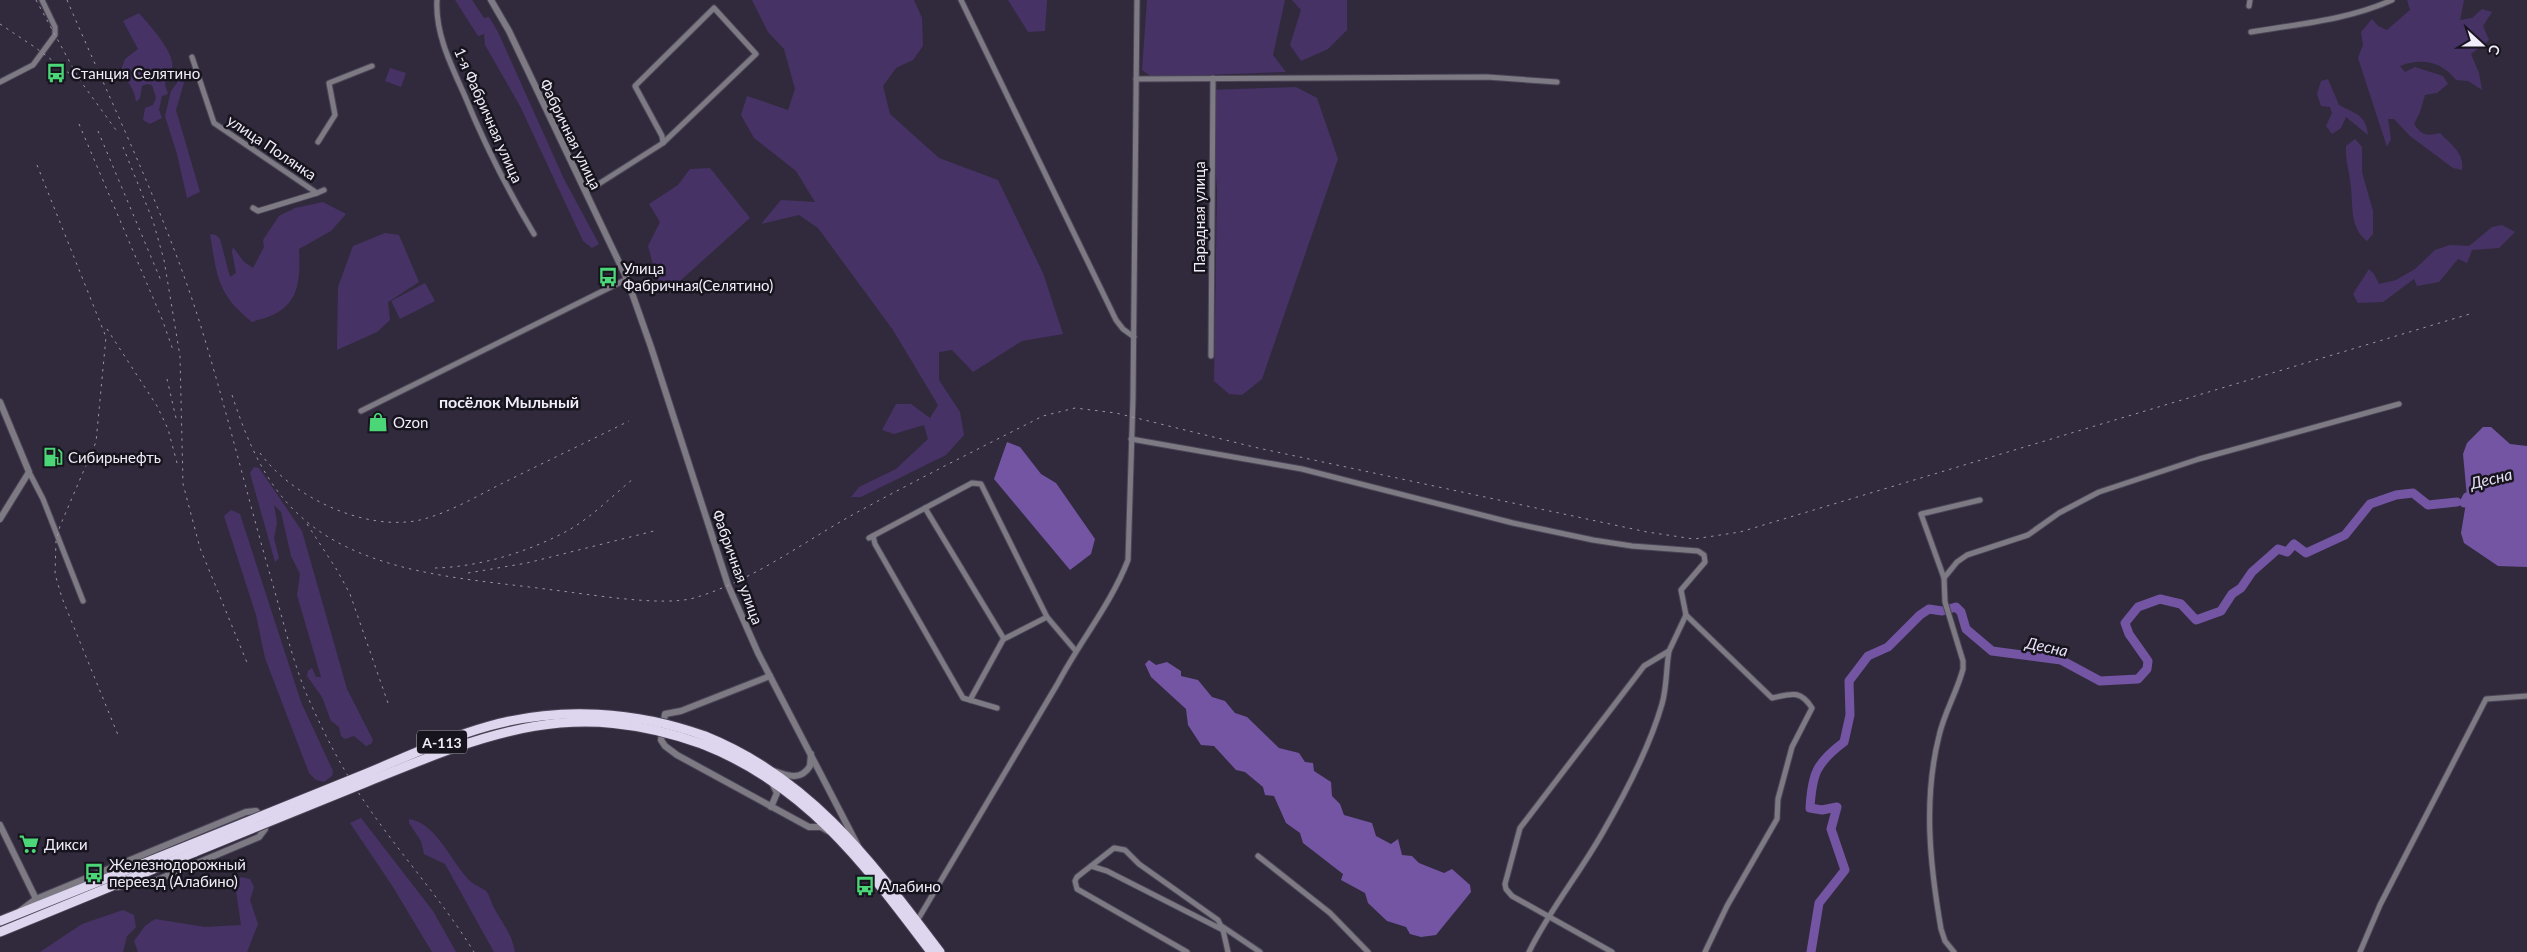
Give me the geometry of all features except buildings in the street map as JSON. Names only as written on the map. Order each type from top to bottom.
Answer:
[{"type":"highway","name":"А-113","points":[[0,932],[440,743],[509,721],[557,714],[602,714],[654,721],[734,749],[811,800],[860,850],[940,952]]},
{"type":"highway","name":"А-113","points":[[768,772],[866,866],[931,952]]},
{"type":"highway","name":"А-113","points":[[0,921],[142,864],[194,848]]},
{"type":"street","points":[[0,82],[33,65],[55,35],[55,27],[42,0]]},
{"type":"street","name":"1-я Фабричная улица","points":[[437,0],[438,26],[447,57],[506,187],[534,234]]},
{"type":"street","name":"Фабричная улица","points":[[491,0],[509,31],[627,279],[728,585],[770,676],[809,748],[860,850]]},
{"type":"street","points":[[961,0],[1116,320],[1122,329],[1134,337]]},
{"type":"street","points":[[917,921],[1058,683],[1075,650],[1120,580],[1128,560],[1134,337],[1137,0]]},
{"type":"street","points":[[2251,32],[2345,17],[2372,9],[2392,0]]},
{"type":"street","points":[[586,192],[663,143],[756,54],[714,8],[635,86],[662,136],[663,143]]},
{"type":"street","name":"улица Полянка","points":[[192,58],[214,123],[317,193],[324,190]]},
{"type":"street","points":[[318,142],[335,115],[329,83],[372,66]]},
{"type":"street","points":[[1136,79],[1487,77],[1558,82]]},
{"type":"street","name":"Парадная улица","points":[[1211,356],[1212,78]]},
{"type":"street","points":[[253,208],[258,211],[317,193]]},
{"type":"street","points":[[361,410],[627,279]]},
{"type":"street","points":[[0,402],[29,472],[43,499],[83,601]]},
{"type":"street","points":[[1944,578],[1953,566],[1967,555],[2028,535],[2059,513],[2099,492],[2199,459],[2399,404]]},
{"type":"street","points":[[1131,439],[1302,469],[1513,523],[1593,540],[1698,551],[1704,554],[1705,562],[1681,590],[1686,615],[1772,698],[1795,694],[1805,698],[1812,708],[1792,748],[1778,799],[1777,819],[1727,906],[1705,952]]},
{"type":"street","points":[[0,519],[29,472]]},
{"type":"street","points":[[997,708],[963,698],[871,537],[972,483],[981,484],[1047,617],[1075,650]]},
{"type":"street","points":[[1954,952],[1945,941],[1941,929],[1932,873],[1930,801],[1934,758],[1945,714],[1963,669],[1963,661],[1946,604],[1944,578],[1921,514],[1980,500]]},
{"type":"street","points":[[925,508],[1004,638]]},
{"type":"street","points":[[1529,952],[1547,916],[1603,832],[1654,728],[1663,702],[1669,651],[1686,615]]},
{"type":"street","points":[[970,700],[1004,638],[1047,617]]},
{"type":"street","points":[[1612,952],[1512,896],[1506,890],[1505,884],[1520,828],[1644,666],[1669,651]]},
{"type":"street","points":[[770,676],[681,711],[665,714],[660,737],[665,746],[677,755],[809,827],[821,827],[835,835]]},
{"type":"street","points":[[2360,952],[2380,905],[2486,699],[2527,696]]},
{"type":"street","points":[[768,772],[796,777],[804,773],[811,761],[809,748]]},
{"type":"street","points":[[768,772],[776,790],[771,807]]},
{"type":"street","points":[[11,917],[36,899],[249,810],[259,813],[264,822],[264,833],[260,838],[169,876],[84,897]]},
{"type":"street","points":[[0,824],[36,899]]},
{"type":"street","points":[[1187,952],[1077,889],[1075,881],[1077,877],[1114,848],[1122,849],[1139,864],[1218,920],[1228,952]]},
{"type":"street","points":[[1258,856],[1330,912],[1368,952]]},
{"type":"street","points":[[108,870],[142,864]]},
{"type":"street","points":[[1091,866],[1126,880],[1222,928],[1260,952]]},
{"type":"shaded area","points":[[455,0],[472,0],[484,18],[489,17],[498,32],[564,179],[599,244],[592,248],[583,241],[520,106],[485,45],[484,34],[478,36]]},
{"type":"shaded area","points":[[752,0],[914,0],[922,18],[923,46],[913,60],[896,68],[883,86],[890,114],[939,158],[998,180],[1043,273],[1063,334],[1022,341],[973,372],[952,350],[939,352],[939,380],[960,412],[964,435],[946,455],[861,497],[851,497],[859,487],[896,469],[928,439],[924,425],[894,434],[882,430],[896,404],[911,404],[930,418],[938,405],[893,330],[818,228],[799,215],[761,224],[781,200],[815,202],[796,171],[754,138],[741,115],[747,96],[788,110],[795,89],[784,49],[768,32]]},
{"type":"shaded area","points":[[1008,0],[1047,0],[1045,31],[1028,32]]},
{"type":"shaded area","points":[[1147,0],[1285,0],[1273,55],[1286,72],[1152,77],[1142,70]]},
{"type":"shaded area","points":[[1292,0],[1347,0],[1347,30],[1328,49],[1301,61],[1290,45],[1301,10]]},
{"type":"shaded area","points":[[2407,0],[2464,0],[2460,20],[2472,18],[2482,9],[2492,12],[2483,26],[2489,40],[2471,54],[2479,73],[2482,90],[2468,81],[2456,80],[2444,69],[2431,63],[2416,62],[2400,66],[2405,72],[2415,67],[2443,76],[2448,84],[2437,93],[2425,95],[2414,124],[2422,133],[2432,135],[2440,133],[2459,154],[2462,170],[2453,168],[2410,136],[2394,119],[2388,119],[2391,139],[2387,147],[2358,58],[2363,45],[2361,32],[2372,19],[2378,26],[2387,30],[2410,10]]},
{"type":"shaded area","points":[[139,13],[166,47],[172,62],[172,69],[177,68],[179,75],[167,79],[165,84],[168,94],[162,96],[159,110],[162,118],[150,124],[143,120],[145,108],[153,105],[156,98],[152,85],[142,86],[140,98],[136,102],[132,89],[121,70],[125,59],[138,49],[123,21]]},
{"type":"shaded area","points":[[390,68],[406,73],[401,87],[385,81]]},
{"type":"shaded area","points":[[182,76],[185,79],[176,110],[200,192],[187,198],[177,154],[165,116],[171,91]]},
{"type":"shaded area","points":[[2328,79],[2339,105],[2362,119],[2367,128],[2368,135],[2346,117],[2341,128],[2332,134],[2326,126],[2332,113],[2330,107],[2321,106],[2317,94],[2321,81]]},
{"type":"shaded area","points":[[1296,87],[1317,98],[1338,159],[1262,379],[1242,395],[1229,394],[1214,381],[1217,190],[1210,90]]},
{"type":"shaded area","points":[[2355,139],[2362,147],[2362,172],[2373,211],[2373,234],[2367,241],[2355,224],[2352,210],[2346,146]]},
{"type":"shaded area","points":[[710,168],[750,218],[671,289],[665,287],[661,283],[653,265],[648,246],[660,222],[649,204],[678,185],[690,169]]},
{"type":"shaded area","points":[[323,202],[346,214],[331,231],[299,249],[298,284],[286,307],[272,315],[252,322],[240,312],[225,293],[220,283],[210,234],[216,235],[220,239],[230,277],[236,273],[232,252],[233,247],[244,262],[253,268],[264,247],[263,240],[279,216],[295,208]]},
{"type":"shaded area","points":[[2502,225],[2515,232],[2499,248],[2472,250],[2467,263],[2458,259],[2439,282],[2417,286],[2414,279],[2383,302],[2358,303],[2353,294],[2369,269],[2379,284],[2396,280],[2415,269],[2435,250],[2450,245],[2469,246],[2492,227]]},
{"type":"shaded area","points":[[385,233],[399,235],[419,282],[388,302],[390,320],[377,332],[337,350],[338,287],[353,246]]},
{"type":"shaded area","points":[[425,283],[435,301],[400,319],[391,301]]},
{"type":"shaded area","points":[[254,467],[259,468],[302,531],[347,689],[373,740],[371,744],[366,746],[354,736],[345,739],[341,736],[339,727],[331,721],[322,697],[307,676],[308,671],[312,668],[316,677],[321,677],[297,595],[300,574],[291,556],[281,512],[274,505],[277,523],[274,538],[279,558],[275,562],[250,473]]},
{"type":"shaded area","points":[[231,510],[240,514],[301,702],[333,771],[332,776],[324,782],[316,780],[309,773],[265,658],[256,615],[224,516]]},
{"type":"shaded area","points":[[361,818],[433,911],[456,952],[432,952],[393,887],[350,823]]},
{"type":"shaded area","points":[[409,819],[419,822],[428,828],[471,882],[487,892],[509,933],[515,952],[494,952],[445,864],[424,854],[421,841],[409,823]]},
{"type":"shaded area","points":[[241,877],[250,879],[254,887],[250,900],[258,924],[247,952],[138,952],[134,941],[145,926],[155,919],[205,927],[241,925],[235,883]]},
{"type":"shaded area","points":[[123,910],[134,915],[136,927],[127,936],[123,952],[40,952],[82,924]]},
{"type":"water","points":[[2483,427],[2491,427],[2510,444],[2527,446],[2527,567],[2498,566],[2464,543],[2461,533],[2467,497],[2463,454],[2467,443]]},
{"type":"water","points":[[1007,442],[1020,447],[1041,474],[1056,483],[1095,539],[1091,554],[1070,570],[994,479]]},
{"type":"water","points":[[1149,660],[1156,665],[1167,662],[1181,671],[1181,676],[1198,680],[1212,697],[1225,701],[1235,713],[1247,717],[1279,748],[1299,753],[1305,762],[1313,763],[1314,771],[1331,782],[1332,796],[1340,804],[1344,815],[1372,823],[1376,836],[1391,844],[1398,839],[1402,855],[1412,856],[1419,863],[1444,873],[1452,869],[1470,885],[1471,892],[1436,935],[1421,937],[1410,934],[1406,927],[1387,921],[1368,903],[1365,893],[1341,880],[1343,874],[1303,843],[1300,833],[1286,823],[1274,796],[1265,795],[1263,787],[1245,772],[1236,770],[1214,746],[1201,745],[1188,725],[1186,709],[1151,677],[1145,664]]},
{"type":"waterway","name":"Десна","points":[[1811,952],[1819,903],[1845,870],[1831,829],[1837,807],[1822,810],[1810,808],[1814,778],[1821,763],[1844,742],[1850,715],[1849,681],[1868,656],[1888,647],[1920,615],[1929,609],[1942,611],[1956,607],[1961,612],[1966,629],[1992,651],[2061,660],[2100,681],[2138,679],[2147,669],[2148,661],[2129,634],[2125,623],[2138,607],[2160,599],[2181,604],[2196,620],[2221,611],[2232,594],[2241,588],[2252,572],[2278,549],[2287,552],[2294,544],[2306,553],[2345,535],[2370,504],[2396,495],[2413,493],[2428,505],[2457,502]]},
{"type":"waterway","name":"Десна","points":[[2464,503],[2467,497],[2478,495]]},
{"type":"railway","points":[[36,0],[79,79],[116,130]]},
{"type":"railway","points":[[67,0],[156,205],[188,288],[220,392],[287,636],[306,693],[333,750],[357,791],[474,952]]},
{"type":"railway","points":[[0,24],[74,77]]},
{"type":"railway","points":[[79,124],[162,319],[173,350]]},
{"type":"railway","points":[[98,131],[162,283]]},
{"type":"railway","points":[[123,147],[153,221],[164,260],[180,356],[183,484],[200,548],[248,665]]},
{"type":"railway","points":[[37,165],[106,337],[96,442],[60,526],[56,541],[55,574],[62,598],[118,735]]},
{"type":"railway","points":[[232,395],[250,443],[276,489],[302,517],[332,539],[366,555],[402,567],[440,575],[605,597],[663,601],[694,598],[736,582],[854,514],[948,464],[1043,416],[1075,408],[1116,413],[1258,448],[1647,532],[1694,539],[1740,532],[2473,313]]},
{"type":"railway","points":[[107,329],[157,406],[168,429],[177,463]]},
{"type":"railway","points":[[167,379],[176,418]]},
{"type":"railway","points":[[260,453],[291,484],[331,508],[376,521],[399,522],[420,520],[452,509],[629,421]]},
{"type":"railway","points":[[435,568],[469,565],[503,557],[552,539],[584,520],[633,479]]},
{"type":"railway","points":[[307,524],[350,594],[389,706]]},
{"type":"railway","points":[[468,573],[527,563],[654,531]]},
{"type":"place","name":"Станция Селятино","points":[[56,73]]},
{"type":"place","name":"Улица Фабричная(Селятино)","points":[[608,277]]},
{"type":"place","name":"Ozon","points":[[378,422]]},
{"type":"place","name":"Сибирьнефть","points":[[53,457]]},
{"type":"place","name":"Дикси","points":[[29,844]]},
{"type":"place","name":"Железнодорожный переезд (Алабино)","points":[[94,873]]},
{"type":"place","name":"Алабино","points":[[865,886]]},
{"type":"district","name":"посёлок Мыльный","points":[[509,401]]}]
